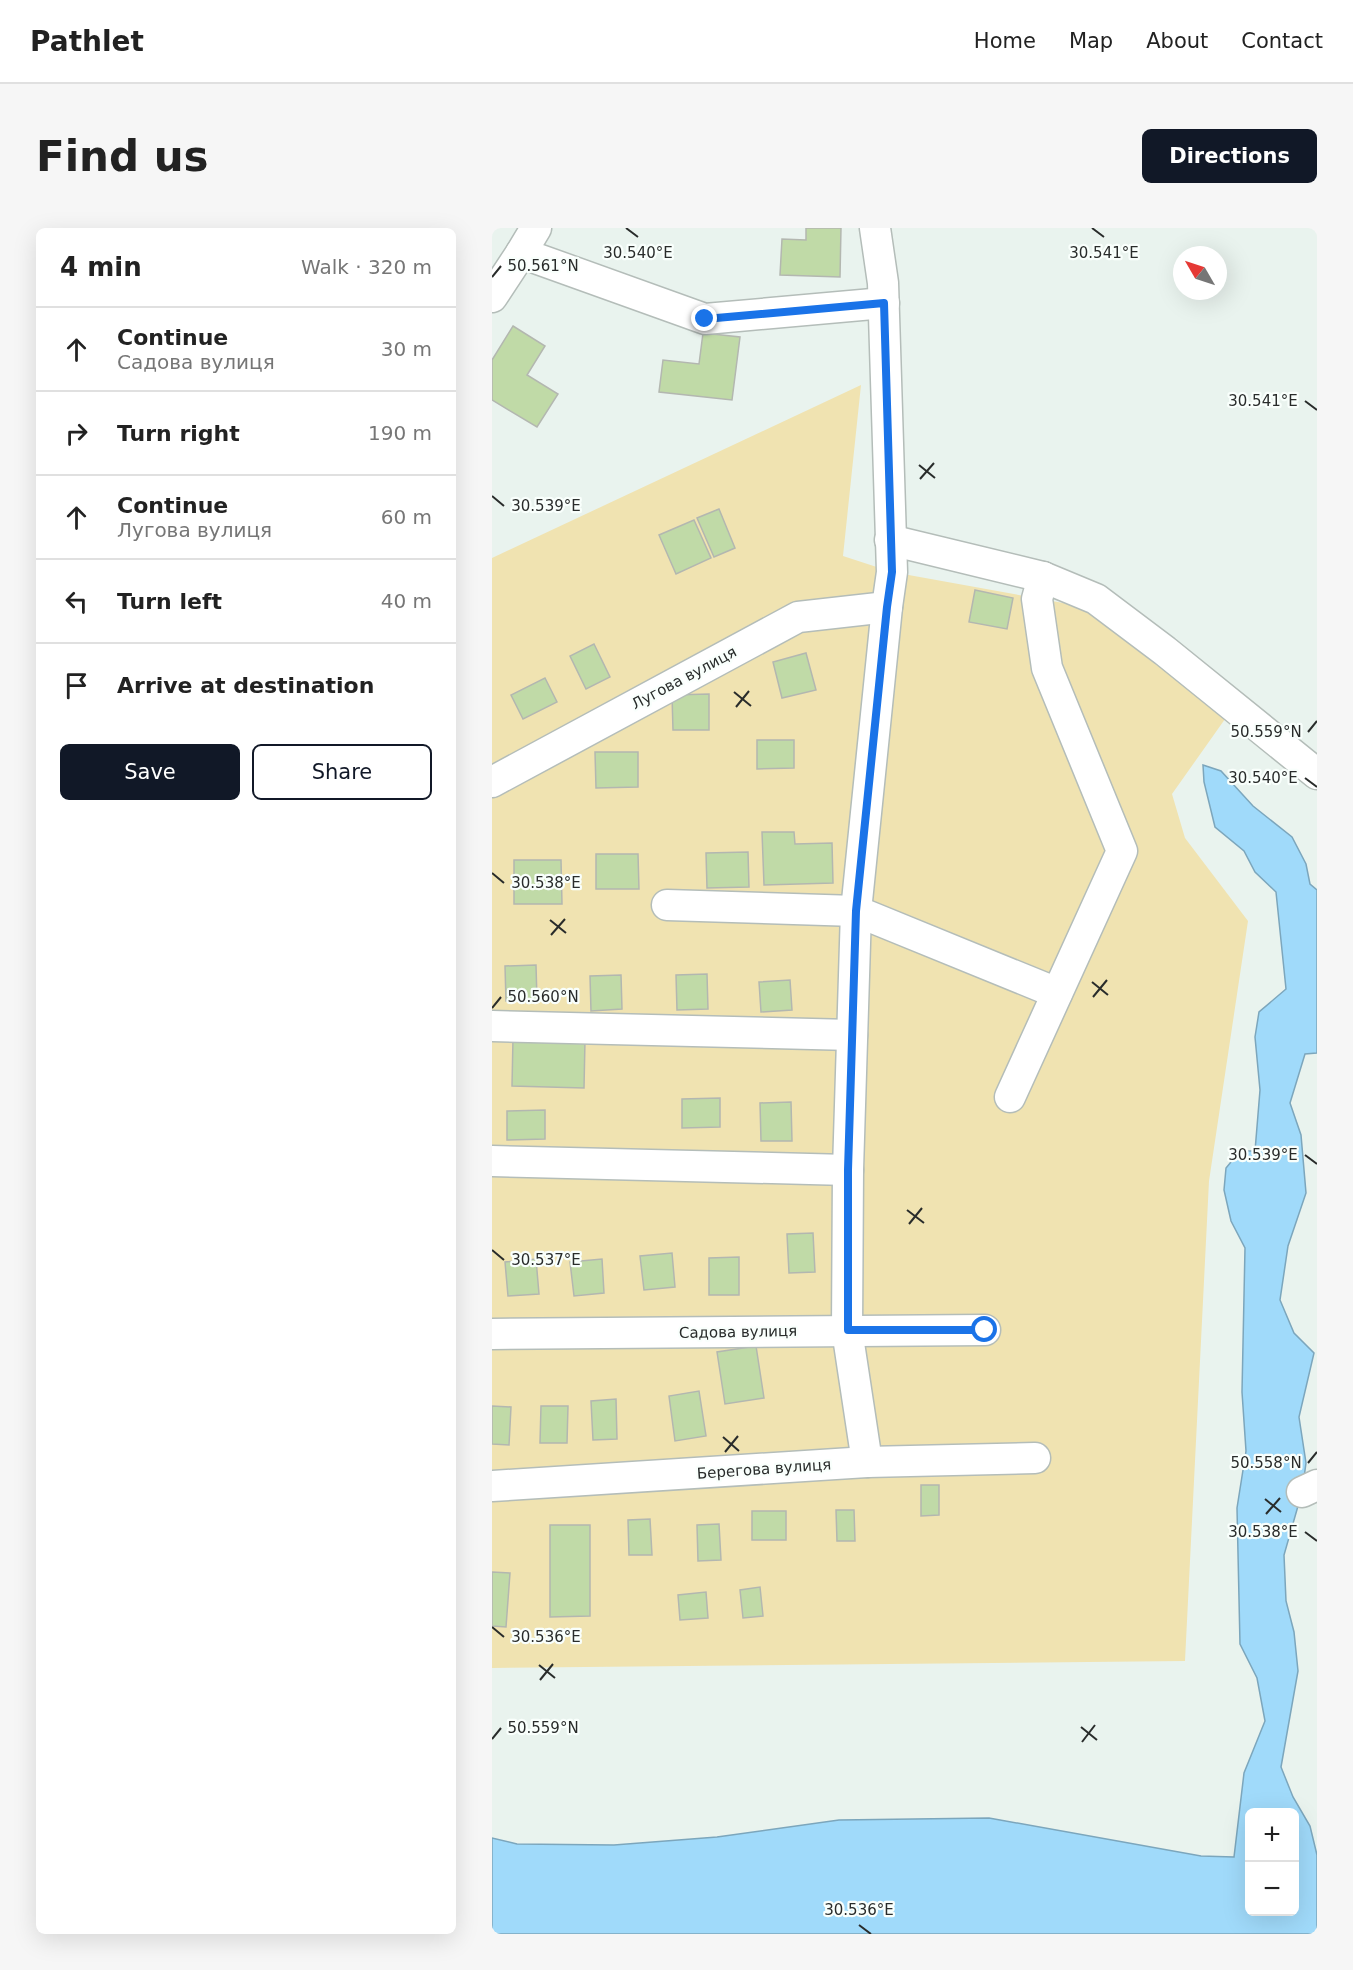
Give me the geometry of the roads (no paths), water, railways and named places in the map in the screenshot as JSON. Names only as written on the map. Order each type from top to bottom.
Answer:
[{"type":"street","points":[[867,1462],[848,1330],[848,1170],[856,911],[892,572],[883,283],[874,228]]},
{"type":"street","points":[[492,297],[528,241],[705,319],[884,303]]},
{"type":"street","points":[[890,540],[1043,577],[1096,598],[1317,774]]},
{"type":"street","points":[[1010,1097],[1122,851],[1047,668],[1037,599],[1043,577]]},
{"type":"street","name":"Лугова вулиця","points":[[492,782],[798,617],[887,607]]},
{"type":"street","points":[[667,905],[856,911],[1057,993]]},
{"type":"street","points":[[492,1026],[852,1035]]},
{"type":"street","points":[[492,1161],[848,1170]]},
{"type":"street","name":"Садова вулиця","points":[[492,1334],[985,1330]]},
{"type":"street","name":"Берегова вулиця","points":[[492,1486],[867,1462],[1035,1458]]},
{"type":"water","points":[[1203,765],[1221,771],[1253,806],[1292,837],[1306,864],[1310,884],[1317,890],[1317,1053],[1305,1054],[1290,1103],[1301,1135],[1306,1193],[1288,1246],[1280,1300],[1294,1333],[1314,1353],[1299,1417],[1306,1463],[1302,1492],[1284,1555],[1286,1601],[1294,1632],[1298,1671],[1281,1767],[1293,1797],[1310,1826],[1317,1855],[1317,1934],[492,1934],[492,1838],[517,1844],[614,1845],[717,1837],[839,1820],[989,1818],[1201,1856],[1234,1857],[1244,1773],[1265,1721],[1257,1678],[1240,1644],[1237,1508],[1246,1451],[1242,1392],[1245,1248],[1231,1221],[1224,1190],[1226,1168],[1240,1151],[1255,1151],[1260,1090],[1255,1037],[1259,1012],[1286,989],[1276,892],[1255,872],[1244,851],[1215,827],[1204,782]]}]
